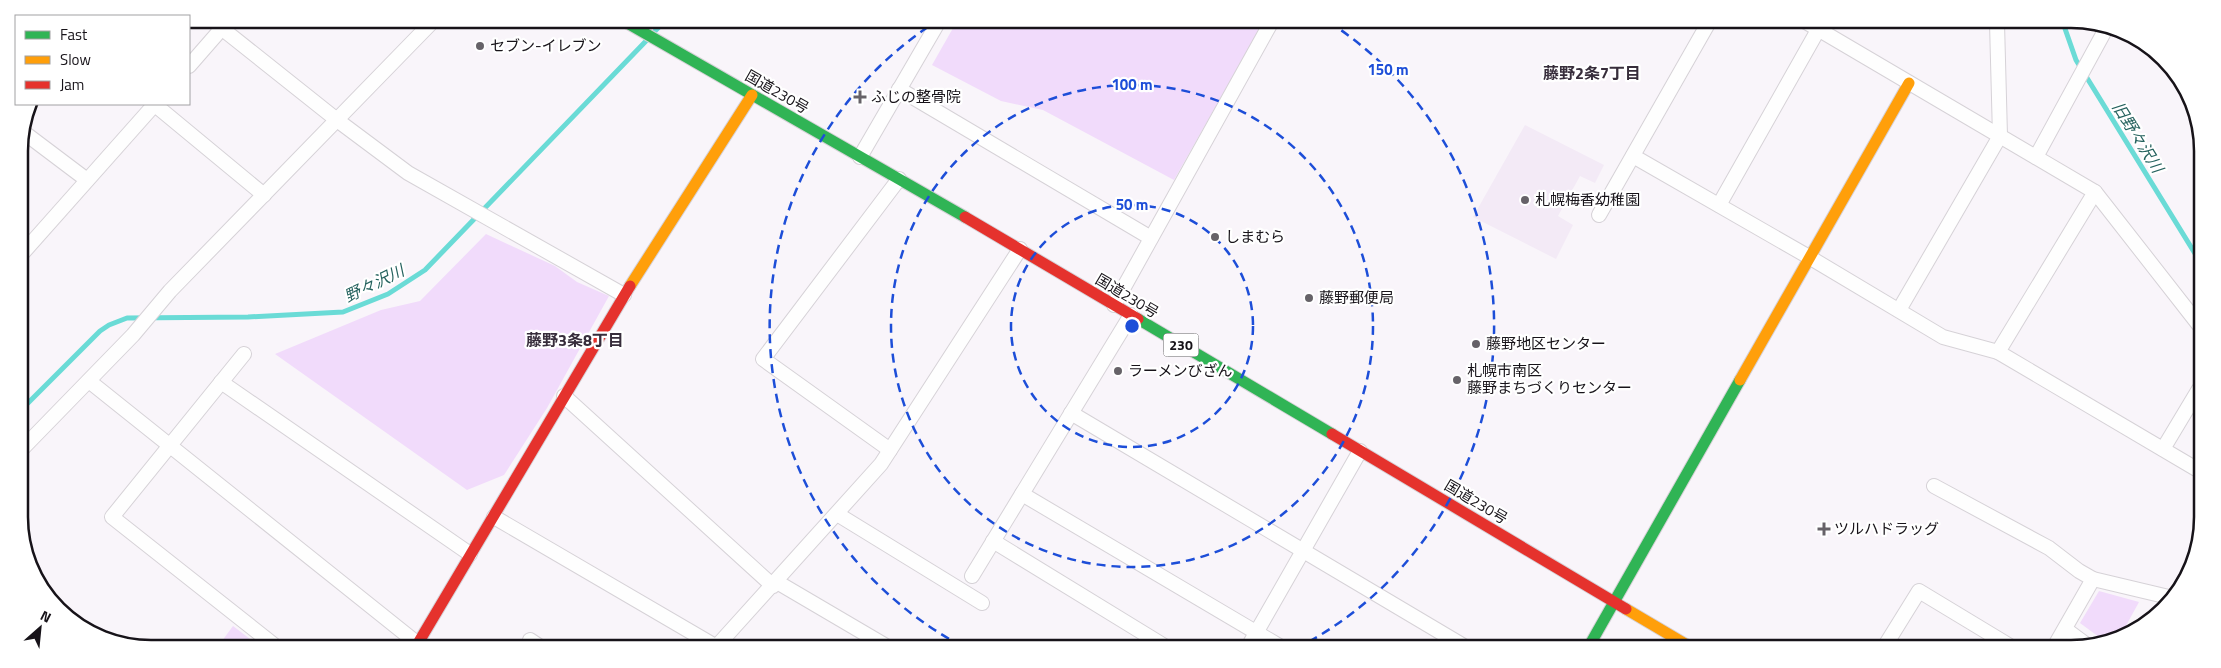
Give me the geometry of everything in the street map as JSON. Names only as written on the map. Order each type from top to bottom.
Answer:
[{"type":"main road","name":"国道230号","points":[[636,28],[1020,249],[1679,640]]},
{"type":"main road","points":[[1593,640],[1909,83]]},
{"type":"main road","points":[[420,640],[624,295],[752,95]]},
{"type":"street","points":[[190,65],[222,28]]},
{"type":"street","points":[[231,28],[337,120],[408,173],[624,295]]},
{"type":"street","points":[[28,443],[133,335],[170,291],[426,28]]},
{"type":"street","points":[[860,157],[934,28]]},
{"type":"street","points":[[1114,305],[1268,28]]},
{"type":"street","points":[[1599,215],[1706,28]]},
{"type":"street","points":[[1815,28],[2095,192],[2194,320]]},
{"type":"street","points":[[1899,310],[2000,136],[1997,28]]},
{"type":"street","points":[[1719,205],[1818,30]]},
{"type":"street","points":[[2036,157],[2104,32]]},
{"type":"street","points":[[899,89],[1150,238]]},
{"type":"street","points":[[28,247],[154,105]]},
{"type":"street","points":[[156,105],[264,194]]},
{"type":"street","points":[[29,136],[87,180]]},
{"type":"street","points":[[1633,156],[1810,257],[1944,337],[1998,352],[2194,468]]},
{"type":"street","points":[[890,450],[763,359],[899,179]]},
{"type":"street","points":[[1998,352],[2095,192]]},
{"type":"street","points":[[722,640],[775,584],[881,464],[1020,249]]},
{"type":"street","points":[[972,576],[1131,315]]},
{"type":"street","points":[[244,354],[112,517],[268,640]]},
{"type":"street","points":[[89,381],[411,640]]},
{"type":"street","points":[[221,382],[470,554]]},
{"type":"street","points":[[564,396],[775,584],[875,640]]},
{"type":"street","points":[[2163,449],[2194,397]]},
{"type":"street","points":[[1072,413],[1454,640]]},
{"type":"street","points":[[1252,640],[1360,451]]},
{"type":"street","points":[[1934,486],[2049,548],[2079,572],[2093,578],[2165,596]]},
{"type":"street","points":[[1022,494],[1268,640]]},
{"type":"street","points":[[837,514],[982,603]]},
{"type":"street","points":[[494,516],[706,640]]},
{"type":"street","points":[[993,541],[1155,640]]},
{"type":"street","points":[[2058,640],[2093,578]]},
{"type":"street","points":[[1888,640],[1919,590],[2000,640]]},
{"type":"street","points":[[2065,629],[2080,640]]},
{"type":"shaded area","points":[[953,28],[1260,28],[1174,180],[1043,110],[1001,101],[932,65]]},
{"type":"shaded area","name":"札幌梅香幼稚園","points":[[1525,125],[1604,165],[1595,183],[1580,176],[1558,216],[1573,225],[1556,259],[1473,217]]},
{"type":"shaded area","points":[[486,234],[555,266],[577,282],[609,296],[547,408],[504,475],[467,490],[275,354],[381,310],[420,301]]},
{"type":"shaded area","points":[[2099,591],[2139,602],[2125,627],[2110,634],[2099,637],[2080,623]]},
{"type":"shaded area","points":[[233,626],[251,640],[223,640]]},
{"type":"waterway","name":"野々沢川","points":[[655,31],[658,28]]},
{"type":"waterway","name":"旧野々沢川","points":[[2065,28],[2076,60],[2194,252]]},
{"type":"waterway","name":"野々沢川","points":[[28,403],[100,331],[109,325],[127,318],[248,317],[343,312],[388,294],[425,270],[646,41]]},
{"type":"traffic: fast","points":[[636,28],[965,217]]},
{"type":"traffic: fast","points":[[1138,319],[1332,434]]},
{"type":"traffic: fast","points":[[1593,640],[1740,380]]},
{"type":"traffic: slow","points":[[1740,380],[1909,83]]},
{"type":"traffic: slow","points":[[630,286],[752,95]]},
{"type":"traffic: slow","points":[[1626,609],[1678,640]]},
{"type":"traffic: jam","points":[[965,217],[1138,319]]},
{"type":"traffic: jam","points":[[420,640],[630,286]]},
{"type":"traffic: jam","points":[[1332,434],[1626,609]]},
{"type":"place","name":"セブン-イレブン","points":[[480,46]]},
{"type":"place","name":"ふじの整骨院","points":[[860,97]]},
{"type":"place","name":"札幌梅香幼稚園","points":[[1525,200]]},
{"type":"place","name":"しまむら","points":[[1215,237]]},
{"type":"place","name":"藤野郵便局","points":[[1309,298]]},
{"type":"place","name":"藤野地区センター","points":[[1476,344]]},
{"type":"place","name":"ラーメンびざん","points":[[1118,371]]},
{"type":"place","name":"札幌市南区 藤野まちづくりセンター","points":[[1457,380]]},
{"type":"place","name":"ツルハドラッグ","points":[[1824,529]]},
{"type":"district","name":"藤野2条7丁目","points":[[1592,73]]},
{"type":"district","name":"藤野3条8丁目","points":[[575,340]]}]
